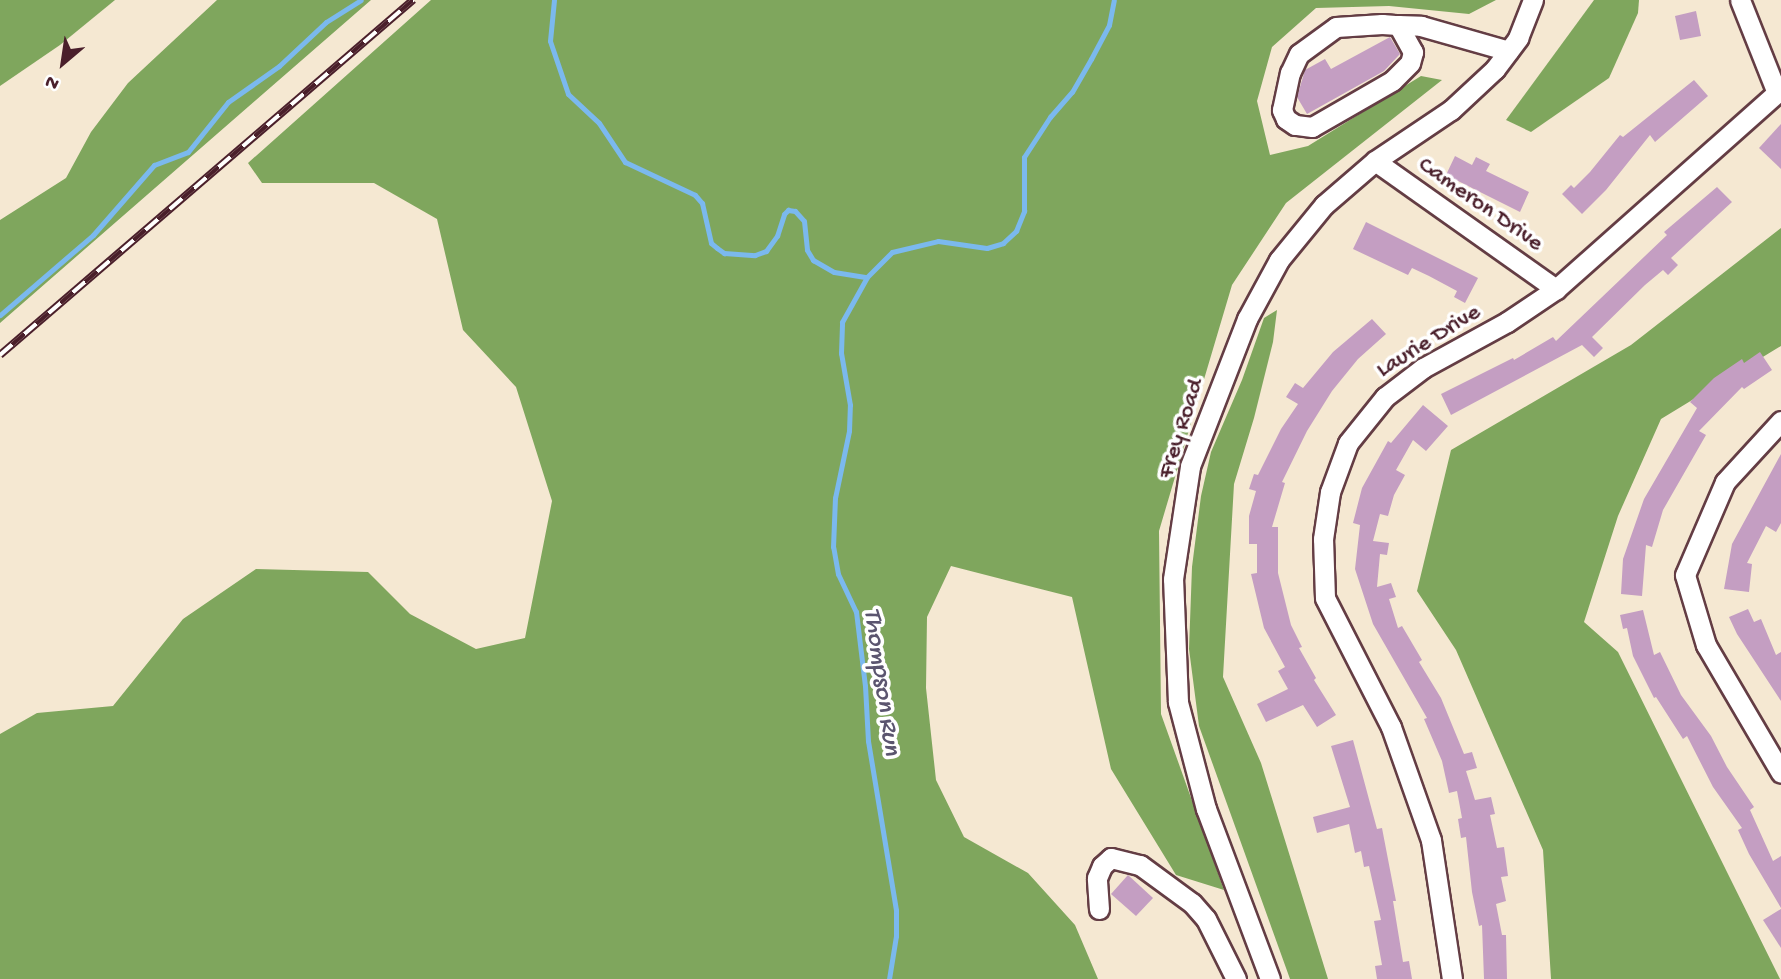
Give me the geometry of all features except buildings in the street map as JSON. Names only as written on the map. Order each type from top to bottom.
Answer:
[{"type":"street","name":"Frey Road","points":[[1270,979],[1206,809],[1178,702],[1173,579],[1190,466],[1247,318],[1279,260],[1324,205],[1375,161],[1451,110],[1495,69],[1518,38],[1533,0]]},
{"type":"street","points":[[1740,0],[1779,91]]},
{"type":"street","points":[[1398,25],[1413,52],[1410,63],[1392,81],[1312,127],[1296,125],[1286,119],[1282,110],[1290,73],[1299,54],[1336,27],[1398,25],[1421,26],[1509,51]]},
{"type":"street","name":"Laurie Drive","points":[[1452,979],[1431,840],[1391,727],[1325,597],[1323,539],[1329,492],[1348,443],[1385,397],[1423,369],[1507,322],[1556,289],[1779,91]]},
{"type":"street","name":"Cameron Drive","points":[[1375,161],[1556,289]]},
{"type":"street","points":[[1781,421],[1725,482],[1685,575],[1706,645],[1781,773]]},
{"type":"street","points":[[1099,909],[1097,878],[1102,866],[1111,858],[1140,865],[1192,903],[1206,919],[1236,979]]},
{"type":"green space","points":[[0,0],[115,0],[60,45],[0,86]]},
{"type":"green space","points":[[217,0],[371,0],[0,323],[0,220],[66,178],[91,132],[128,83]]},
{"type":"green space","points":[[431,0],[1496,0],[1469,14],[1389,6],[1316,8],[1272,47],[1257,101],[1270,155],[1308,146],[1421,76],[1442,80],[1286,203],[1232,285],[1159,531],[1161,714],[1224,890],[1176,875],[1111,769],[1072,597],[951,566],[927,617],[926,688],[936,780],[964,837],[1028,873],[1075,925],[1098,979],[0,979],[0,734],[37,713],[113,706],[183,619],[256,569],[368,572],[410,614],[476,649],[525,638],[552,501],[516,387],[463,330],[437,219],[374,183],[262,183],[248,163]]},
{"type":"green space","points":[[1594,0],[1639,0],[1638,13],[1609,78],[1531,132],[1506,120]]},
{"type":"green space","points":[[1781,228],[1781,346],[1661,419],[1618,516],[1584,622],[1618,652],[1780,979],[1551,979],[1543,850],[1456,650],[1417,591],[1451,450],[1631,345]]},
{"type":"green space","points":[[1277,310],[1273,342],[1234,484],[1223,677],[1261,763],[1328,979],[1290,979],[1199,726],[1189,649],[1192,567],[1201,496],[1211,452],[1242,380],[1264,318]]},
{"type":"waterway","points":[[0,315],[93,235],[154,165],[188,152],[228,102],[279,66],[326,22],[361,0]]},
{"type":"waterway","points":[[554,0],[550,41],[568,94],[599,123],[625,162],[695,195],[702,203],[711,243],[724,253],[755,255],[766,251],[777,236],[784,214],[788,210],[795,211],[804,221],[807,250],[813,260],[834,272],[867,277]]},
{"type":"waterway","name":"Thompson Run","points":[[889,979],[896,936],[896,910],[868,741],[865,686],[856,612],[838,574],[833,547],[835,498],[849,431],[850,405],[841,353],[842,322],[867,277],[892,252],[938,241],[987,248],[1003,243],[1016,231],[1024,211],[1024,157],[1050,117],[1072,92],[1091,59],[1109,25],[1114,0]]},
{"type":"railway","points":[[0,355],[413,0]]}]
